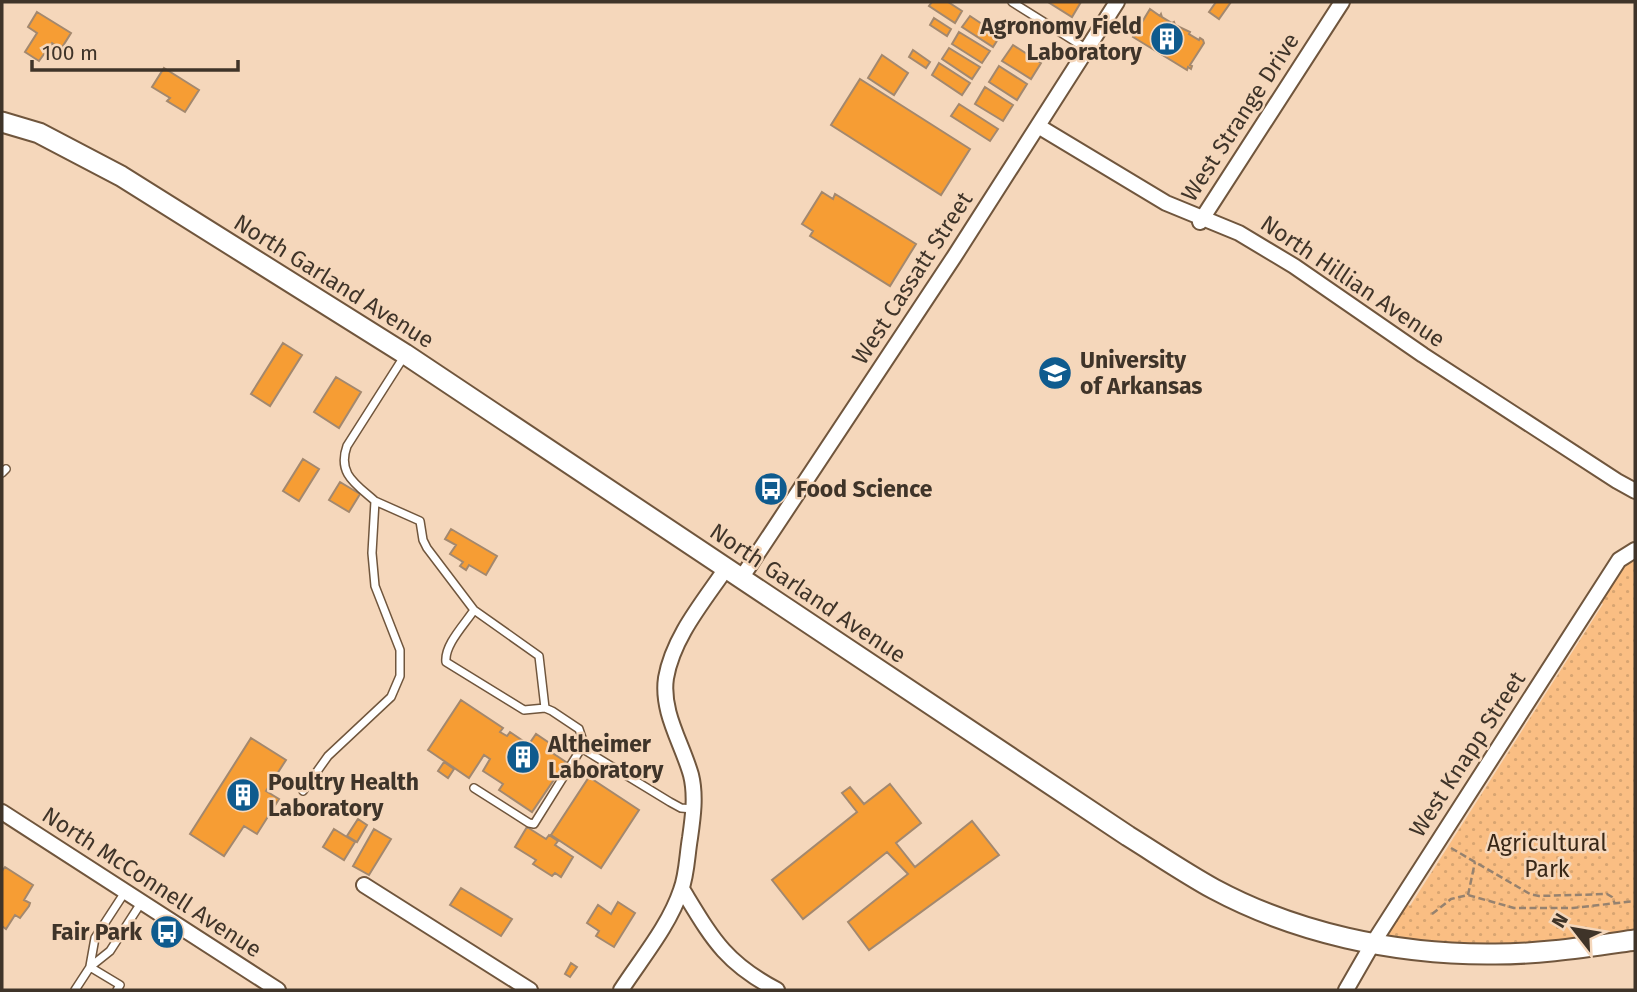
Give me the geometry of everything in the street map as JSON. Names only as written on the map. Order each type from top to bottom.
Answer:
[{"type":"main road","name":"North Garland Avenue","points":[[2,122],[39,133],[121,176],[405,354],[1128,836],[1214,889],[1256,909],[1309,928],[1412,950],[1487,954],[1558,951],[1635,940]]},
{"type":"street","name":"West Cassatt Street","points":[[621,990],[668,918],[682,889],[693,809],[692,779],[664,701],[666,677],[674,651],[688,625],[734,572],[954,257],[1117,2]]},
{"type":"street","name":"West Strange Drive","points":[[1201,220],[1342,2]]},
{"type":"street","name":"North Hillian Avenue","points":[[1038,126],[1166,203],[1201,220],[1239,233],[1294,266],[1434,362],[1635,491]]},
{"type":"street","name":"West Knapp Street","points":[[1346,990],[1373,943],[1619,560],[1635,550]]},
{"type":"street","name":"North McConnell Avenue","points":[[2,812],[278,990]]},
{"type":"street","points":[[364,885],[530,990]]},
{"type":"street","points":[[682,889],[720,949],[737,966],[777,990]]},
{"type":"lane","points":[[1012,2],[1087,49]]},
{"type":"lane","points":[[405,354],[346,446],[343,466],[349,477],[375,501],[420,521],[427,548],[474,610],[538,656],[545,708]]},
{"type":"lane","points":[[303,791],[328,756],[391,697],[400,676],[400,650],[376,586],[372,553],[375,501]]},
{"type":"lane","points":[[474,610],[449,647],[446,662],[524,710],[545,708],[579,729],[584,738],[583,749],[534,824],[474,788]]},
{"type":"lane","points":[[583,749],[681,808],[693,809]]},
{"type":"lane","points":[[90,967],[95,938],[125,892]]},
{"type":"lane","points":[[75,990],[90,967],[110,951],[141,903]]},
{"type":"lane","points":[[90,967],[120,985],[117,990]]},
{"type":"path","points":[[1439,841],[1530,894],[1607,894],[1615,904]]},
{"type":"path","points":[[1468,895],[1475,862]]},
{"type":"path","points":[[1432,915],[1451,899],[1468,895],[1514,908],[1573,908],[1635,901]]},
{"type":"green space","name":"Agricultural Park","points":[[1635,557],[1635,933],[1543,944],[1482,946],[1389,936],[1386,930],[1404,902],[1410,906],[1603,604],[1598,600],[1620,570]]},
{"type":"building","points":[[932,2],[948,2],[962,11],[955,23],[929,6]]},
{"type":"building","points":[[1048,2],[1081,2],[1072,17]]},
{"type":"building","points":[[1216,2],[1231,2],[1219,19],[1209,12]]},
{"type":"building","name":"Agronomy Field Laboratory","points":[[1150,9],[1203,40],[1204,43],[1190,65],[1191,69],[1188,67],[1187,70],[1133,37]]},
{"type":"building","points":[[37,12],[71,33],[61,49],[52,43],[39,61],[25,52],[37,33],[28,27]]},
{"type":"building","points":[[970,16],[1000,36],[993,47],[962,27]]},
{"type":"building","points":[[934,18],[951,29],[947,36],[930,25]]},
{"type":"building","points":[[959,32],[990,51],[982,63],[952,44]]},
{"type":"building","points":[[1013,45],[1041,63],[1031,79],[1002,61]]},
{"type":"building","points":[[949,48],[980,67],[972,79],[942,59]]},
{"type":"building","points":[[913,50],[930,62],[926,68],[909,57]]},
{"type":"building","points":[[882,55],[908,73],[894,95],[868,78]]},
{"type":"building","points":[[939,63],[970,83],[962,95],[932,75]]},
{"type":"building","points":[[999,66],[1027,84],[1017,100],[989,82]]},
{"type":"building","points":[[164,68],[199,90],[185,112],[167,101],[170,98],[152,87]]},
{"type":"building","points":[[860,79],[970,149],[941,195],[831,125]]},
{"type":"building","points":[[985,87],[1013,105],[1003,121],[975,104]]},
{"type":"building","points":[[959,104],[998,129],[990,141],[951,116]]},
{"type":"building","points":[[822,192],[833,199],[835,194],[916,244],[890,286],[810,236],[813,231],[802,224]]},
{"type":"building","points":[[283,343],[302,355],[270,406],[251,394]]},
{"type":"building","points":[[336,377],[361,392],[339,428],[314,412]]},
{"type":"building","points":[[303,459],[319,469],[299,501],[283,491]]},
{"type":"building","points":[[340,482],[360,494],[349,512],[329,500]]},
{"type":"building","points":[[451,529],[497,556],[486,575],[469,565],[466,570],[460,566],[463,562],[450,554],[456,545],[445,539]]},
{"type":"building","name":"Altheimer Laboratory","points":[[461,700],[503,728],[500,732],[507,736],[510,732],[526,743],[527,747],[536,734],[551,744],[548,750],[566,762],[532,812],[499,790],[503,784],[483,771],[490,759],[484,755],[469,778],[428,750]]},
{"type":"building","name":"Poultry Health Laboratory","points":[[251,738],[286,760],[266,791],[279,799],[257,834],[244,826],[224,856],[190,834]]},
{"type":"building","points":[[444,762],[454,769],[448,778],[438,771]]},
{"type":"building","points":[[589,777],[639,810],[601,868],[551,835]]},
{"type":"building","points":[[890,784],[921,823],[896,843],[915,867],[972,821],[999,855],[869,950],[848,922],[908,874],[887,852],[803,919],[772,880],[857,812],[842,793],[850,787],[864,804]]},
{"type":"building","points":[[358,819],[367,825],[357,842],[347,836]]},
{"type":"building","points":[[527,827],[546,839],[549,835],[558,841],[555,845],[573,857],[561,877],[555,873],[552,876],[533,864],[536,860],[515,847]]},
{"type":"building","points":[[334,829],[355,842],[344,860],[323,847]]},
{"type":"building","points":[[374,829],[391,839],[369,875],[353,866]]},
{"type":"building","points":[[5,867],[33,885],[24,900],[30,903],[29,906],[20,918],[15,915],[6,929],[2,926],[2,871]]},
{"type":"building","points":[[461,888],[512,919],[501,936],[450,905]]},
{"type":"building","points":[[618,902],[635,913],[614,947],[596,936],[599,931],[587,923],[598,905],[611,914]]},
{"type":"building","points":[[571,963],[577,967],[570,977],[565,974]]},
{"type":"place","name":"Agronomy Field Laboratory","points":[[1167,39]]},
{"type":"place","name":"University of Arkansas","points":[[1055,373]]},
{"type":"place","name":"Food Science","points":[[771,489]]},
{"type":"place","name":"Altheimer Laboratory","points":[[523,757]]},
{"type":"place","name":"Poultry Health Laboratory","points":[[243,795]]},
{"type":"place","name":"Fair Park","points":[[167,932]]}]
